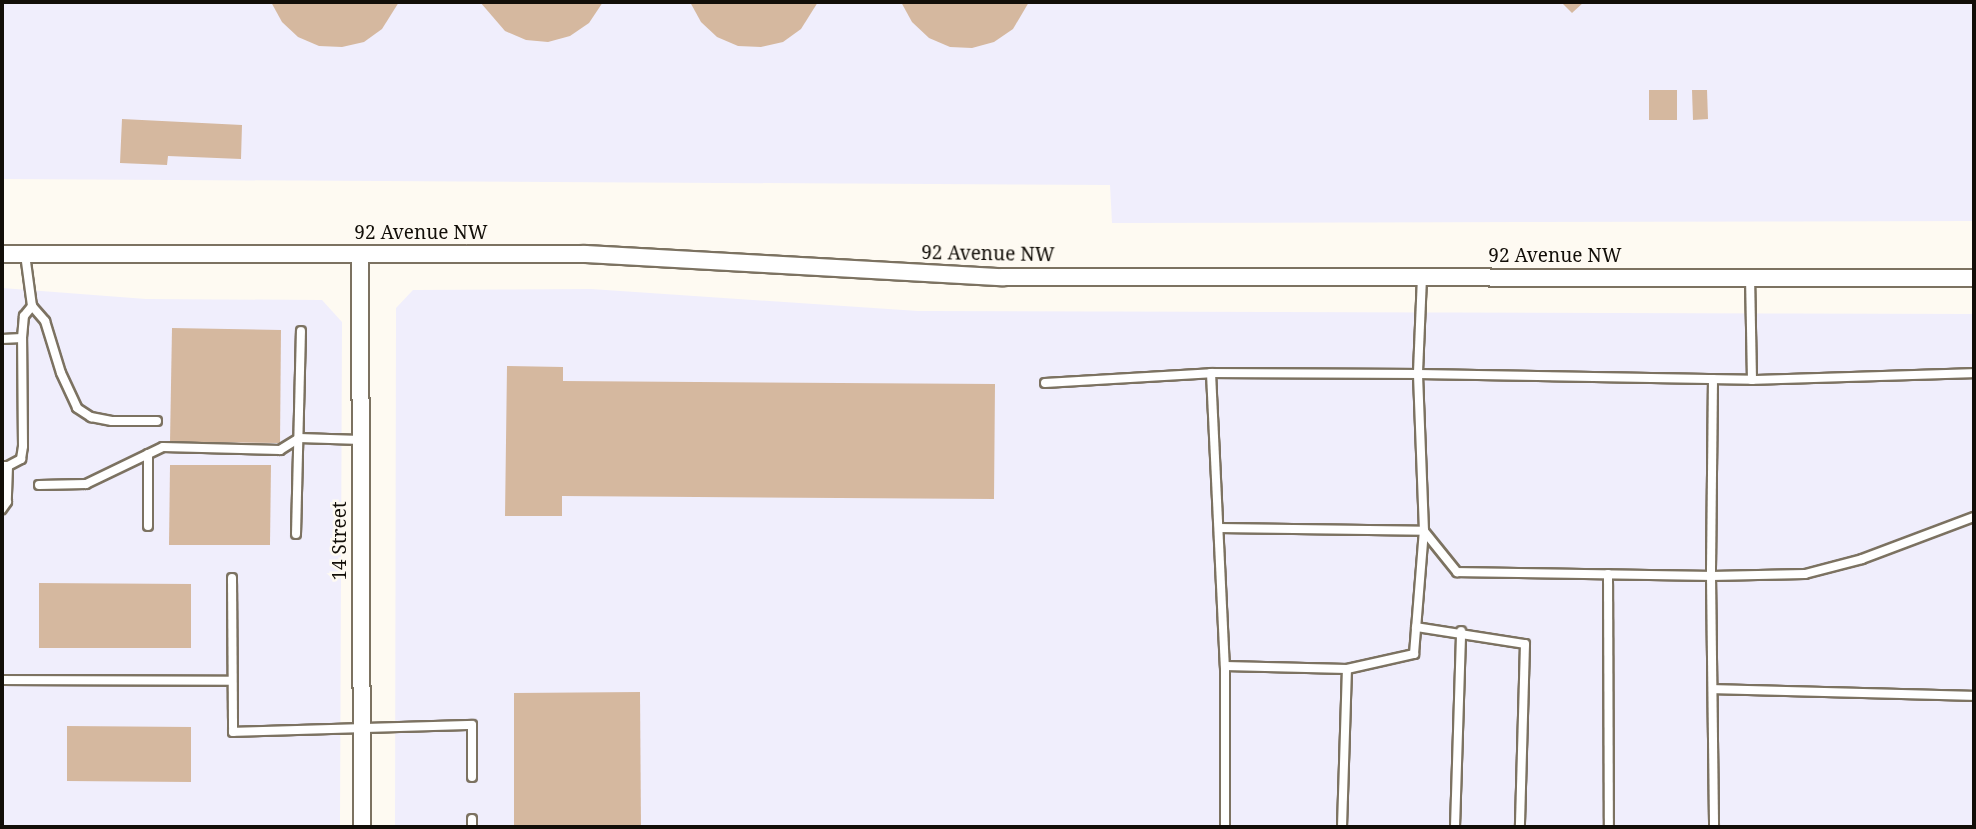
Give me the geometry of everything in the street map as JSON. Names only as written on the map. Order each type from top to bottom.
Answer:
[{"type":"street","name":"92 Avenue NW","points":[[2,254],[584,254],[1002,277],[1974,278]]},
{"type":"street","name":"14 Street","points":[[360,254],[362,827]]},
{"type":"lane","points":[[25,254],[32,306],[45,321],[61,373],[77,408],[91,417],[112,421],[157,421]]},
{"type":"lane","points":[[1226,666],[1347,668],[1414,654],[1424,531],[1418,374],[1422,277]]},
{"type":"lane","points":[[1750,278],[1752,380]]},
{"type":"lane","points":[[2,509],[7,502],[5,466],[21,459],[23,446],[22,338],[24,316],[32,306]]},
{"type":"lane","points":[[296,534],[301,331]]},
{"type":"lane","points":[[2,338],[22,338]]},
{"type":"lane","points":[[1211,373],[1226,666],[1225,827]]},
{"type":"lane","points":[[1045,383],[1211,373],[1752,380],[1974,373]]},
{"type":"lane","points":[[1713,379],[1714,827]]},
{"type":"lane","points":[[39,485],[86,484],[163,447],[280,450],[299,438],[361,440]]},
{"type":"lane","points":[[148,454],[148,526]]},
{"type":"lane","points":[[1424,531],[1457,572],[1712,576],[1805,574],[1862,559],[1974,517]]},
{"type":"lane","points":[[1219,528],[1424,531]]},
{"type":"lane","points":[[1608,574],[1609,827]]},
{"type":"lane","points":[[232,578],[233,732],[472,725],[472,777]]},
{"type":"lane","points":[[1416,627],[1461,631],[1525,644],[1520,827]]},
{"type":"lane","points":[[1455,827],[1461,631]]},
{"type":"lane","points":[[1342,827],[1347,668]]},
{"type":"lane","points":[[2,680],[232,681]]},
{"type":"lane","points":[[1713,689],[1974,696]]},
{"type":"shaded area","points":[[2,2],[1974,2],[1974,221],[1112,223],[1110,185],[2,179]]},
{"type":"shaded area","points":[[2,288],[146,299],[322,300],[342,322],[340,827],[2,827]]},
{"type":"shaded area","points":[[591,289],[918,311],[1974,314],[1974,827],[395,827],[396,308],[413,290]]},
{"type":"building","points":[[271,2],[399,2],[382,29],[364,42],[342,47],[319,46],[298,37],[282,22]]},
{"type":"building","points":[[480,2],[603,2],[589,23],[570,36],[548,42],[526,40],[505,31]]},
{"type":"building","points":[[690,2],[818,2],[801,29],[783,42],[761,47],[738,46],[717,37],[701,22]]},
{"type":"building","points":[[901,2],[1029,2],[1013,29],[994,42],[972,48],[950,47],[929,38],[912,22]]},
{"type":"building","points":[[1561,2],[1584,2],[1572,13]]},
{"type":"building","points":[[1649,90],[1677,90],[1677,120],[1649,120]]},
{"type":"building","points":[[1692,90],[1707,90],[1708,119],[1693,120]]},
{"type":"building","points":[[122,119],[242,125],[241,159],[168,156],[167,165],[120,163]]},
{"type":"building","points":[[172,328],[281,330],[280,443],[170,442]]},
{"type":"building","points":[[507,366],[563,367],[563,381],[995,384],[994,499],[562,496],[562,516],[505,516]]},
{"type":"building","points":[[170,465],[271,465],[270,545],[169,545]]},
{"type":"building","points":[[39,583],[191,584],[191,648],[39,648]]},
{"type":"building","points":[[640,692],[641,827],[514,827],[514,693]]},
{"type":"building","points":[[67,726],[191,727],[191,782],[67,781]]}]
